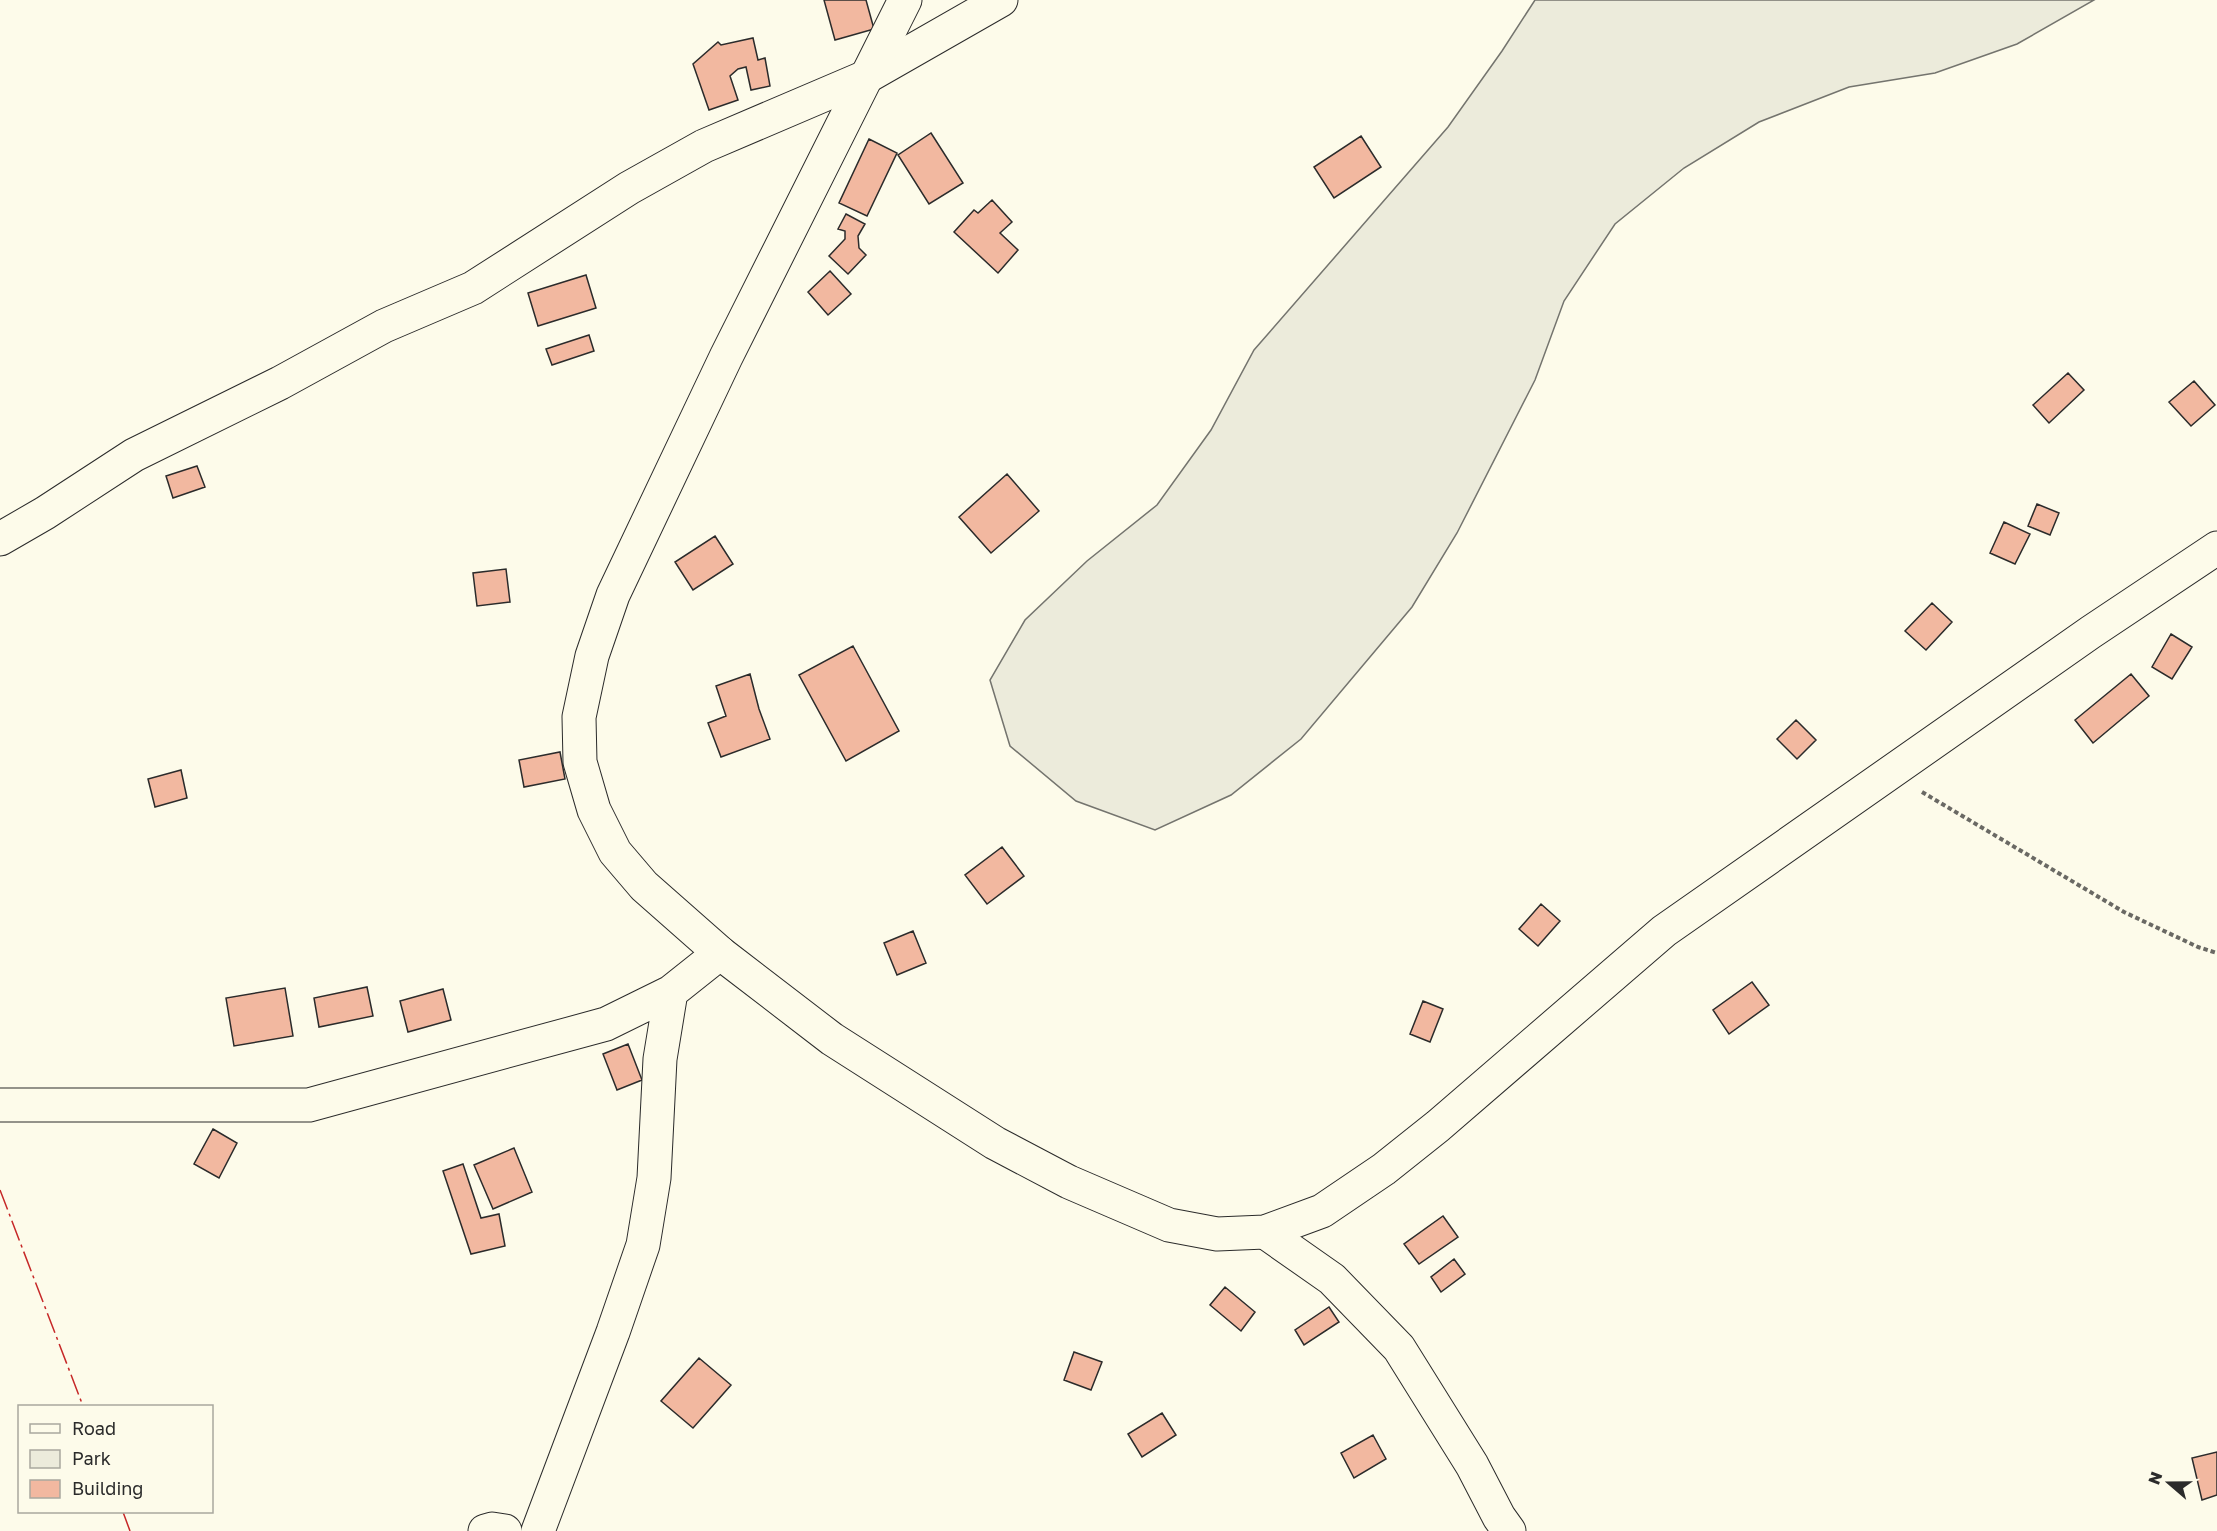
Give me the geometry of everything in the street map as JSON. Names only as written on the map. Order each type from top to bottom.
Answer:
[{"type":"main road","points":[[905,0],[726,357],[613,595],[592,656],[579,717],[580,762],[594,810],[615,852],[644,886],[720,953],[850,1051],[995,1143],[1069,1182],[1169,1225],[1216,1234],[1265,1232],[1322,1211],[1384,1169],[1438,1126],[1664,931],[2091,632],[2217,548]]},
{"type":"main road","points":[[0,538],[45,513],[134,455],[280,383],[384,326],[473,288],[629,188],[704,146],[868,76],[1001,0]]},
{"type":"main road","points":[[0,1105],[309,1105],[606,1024],[671,992],[720,953]]},
{"type":"main road","points":[[538,1531],[613,1332],[643,1245],[654,1178],[660,1059],[671,992]]},
{"type":"main road","points":[[1265,1232],[1332,1279],[1399,1348],[1472,1465],[1509,1531]]},
{"type":"main road","points":[[485,1531],[492,1529],[505,1531]]},
{"type":"path","points":[[1890,773],[2124,912],[2198,947],[2217,953]]},
{"type":"green space","points":[[1535,0],[2094,0],[2017,44],[1935,73],[1849,87],[1759,122],[1684,168],[1615,224],[1564,301],[1535,380],[1457,533],[1412,607],[1301,739],[1231,795],[1155,830],[1076,801],[1010,746],[990,680],[1025,620],[1087,561],[1157,505],[1211,430],[1254,350],[1448,127]]},
{"type":"building","points":[[824,0],[866,0],[874,29],[835,40]]},
{"type":"building","points":[[753,38],[758,60],[765,58],[770,86],[751,90],[746,67],[738,69],[730,76],[738,100],[709,110],[693,64],[718,42],[721,45]]},
{"type":"building","points":[[931,133],[963,183],[929,204],[898,155]]},
{"type":"building","points":[[1361,136],[1381,167],[1334,198],[1314,167]]},
{"type":"building","points":[[869,139],[897,153],[867,216],[839,203]]},
{"type":"building","points":[[992,200],[1012,222],[1000,233],[1018,250],[998,273],[954,232],[974,210],[978,213]]},
{"type":"building","points":[[846,214],[865,224],[858,236],[859,248],[866,255],[848,274],[829,256],[845,239],[845,231],[838,229]]},
{"type":"building","points":[[830,271],[851,294],[828,315],[808,292]]},
{"type":"building","points":[[586,275],[596,308],[538,326],[528,293]]},
{"type":"building","points":[[589,335],[594,351],[552,365],[546,349]]},
{"type":"building","points":[[2068,373],[2084,390],[2049,423],[2033,405]]},
{"type":"building","points":[[2194,381],[2215,405],[2191,426],[2169,402]]},
{"type":"building","points":[[197,466],[205,487],[173,498],[166,476]]},
{"type":"building","points":[[1007,474],[1039,511],[991,553],[959,517]]},
{"type":"building","points":[[2037,504],[2059,513],[2050,535],[2028,526]]},
{"type":"building","points":[[2004,522],[2030,534],[2015,564],[1990,553]]},
{"type":"building","points":[[715,536],[733,564],[693,590],[675,562]]},
{"type":"building","points":[[506,569],[510,602],[477,606],[473,573]]},
{"type":"building","points":[[1932,603],[1952,622],[1926,650],[1905,631]]},
{"type":"building","points":[[2171,634],[2192,647],[2172,679],[2152,667]]},
{"type":"building","points":[[853,646],[899,731],[846,761],[799,675]]},
{"type":"building","points":[[750,674],[770,739],[721,757],[708,723],[726,716],[716,686]]},
{"type":"building","points":[[2131,674],[2149,696],[2093,743],[2075,720]]},
{"type":"building","points":[[1796,720],[1816,740],[1797,759],[1777,739]]},
{"type":"building","points":[[560,752],[565,779],[524,787],[519,760]]},
{"type":"building","points":[[181,770],[187,798],[155,807],[148,779]]},
{"type":"building","points":[[1002,847],[1024,876],[987,904],[965,875]]},
{"type":"building","points":[[1541,904],[1560,921],[1538,946],[1519,929]]},
{"type":"building","points":[[913,931],[926,963],[897,975],[884,943]]},
{"type":"building","points":[[1752,982],[1769,1005],[1729,1034],[1713,1010]]},
{"type":"building","points":[[367,987],[373,1016],[319,1027],[314,998]]},
{"type":"building","points":[[285,988],[293,1036],[234,1046],[226,998]]},
{"type":"building","points":[[443,989],[451,1020],[408,1032],[400,1001]]},
{"type":"building","points":[[1423,1001],[1443,1009],[1430,1042],[1410,1034]]},
{"type":"building","points":[[628,1044],[642,1080],[617,1090],[603,1054]]},
{"type":"building","points":[[213,1129],[237,1143],[219,1178],[194,1164]]},
{"type":"building","points":[[514,1148],[532,1192],[493,1209],[474,1165]]},
{"type":"building","points":[[463,1164],[481,1218],[499,1214],[505,1246],[471,1254],[443,1171]]},
{"type":"building","points":[[1443,1216],[1458,1237],[1419,1264],[1404,1244]]},
{"type":"building","points":[[1454,1259],[1465,1274],[1441,1292],[1431,1277]]},
{"type":"building","points":[[1225,1287],[1255,1312],[1241,1331],[1210,1305]]},
{"type":"building","points":[[1329,1307],[1339,1322],[1304,1345],[1295,1330]]},
{"type":"building","points":[[1074,1352],[1102,1362],[1091,1390],[1064,1380]]},
{"type":"building","points":[[699,1358],[731,1385],[693,1428],[661,1401]]},
{"type":"building","points":[[1162,1413],[1176,1435],[1142,1457],[1128,1434]]},
{"type":"building","points":[[1373,1435],[1386,1459],[1354,1478],[1341,1453]]},
{"type":"building","points":[[2217,1452],[2217,1495],[2202,1500],[2192,1458]]},
{"type":"power","points":[[0,1190],[83,1405]]},
{"type":"power","points":[[123,1513],[130,1531]]}]
